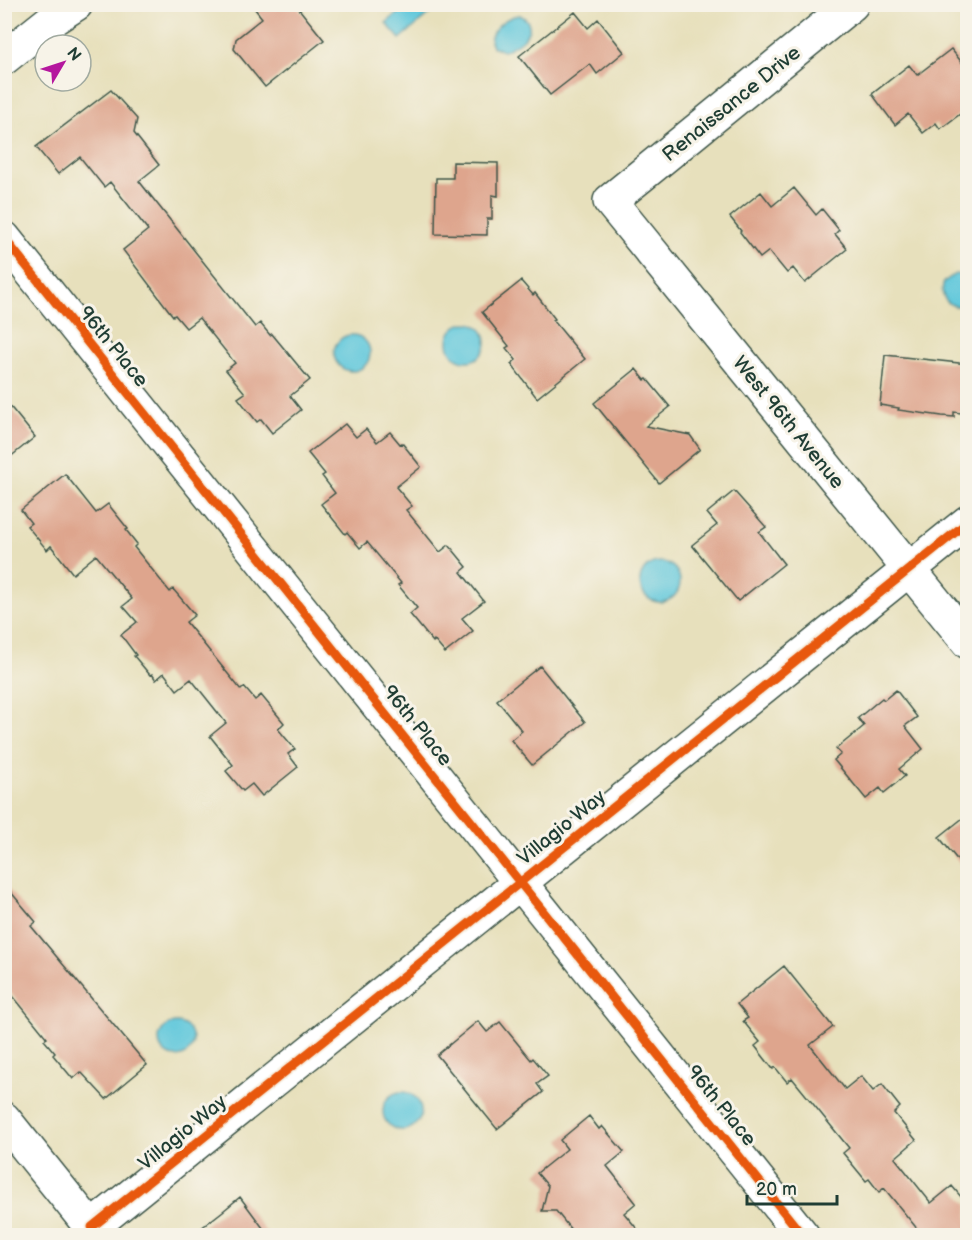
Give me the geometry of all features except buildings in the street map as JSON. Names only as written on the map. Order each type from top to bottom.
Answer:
[{"type":"street","points":[[4,58],[76,4]]},
{"type":"street","name":"Renaissance Drive","points":[[610,201],[852,4]]},
{"type":"street","name":"West 96th Avenue","points":[[610,201],[968,642]]},
{"type":"street","name":"96th Place","points":[[4,238],[803,1236]]},
{"type":"street","name":"Villagio Way","points":[[95,1232],[521,882],[968,522]]},
{"type":"street","points":[[4,1119],[95,1232]]},
{"type":"water","points":[[409,4],[439,6],[400,39],[386,23]]},
{"type":"water","points":[[520,15],[529,25],[526,36],[503,51],[493,47],[490,42],[493,32],[505,20]]},
{"type":"water","points":[[955,274],[967,276],[967,304],[961,306],[947,302],[943,293],[944,282]]},
{"type":"water","points":[[467,323],[480,329],[486,342],[480,355],[467,361],[454,355],[448,342],[454,329]]},
{"type":"water","points":[[352,335],[365,340],[370,353],[365,366],[352,371],[339,366],[334,353],[339,340]]},
{"type":"water","points":[[660,562],[674,568],[680,582],[674,596],[660,602],[646,596],[640,582],[646,568]]},
{"type":"water","points":[[176,1023],[188,1028],[193,1040],[188,1052],[176,1057],[164,1052],[159,1040],[164,1028]]},
{"type":"water","points":[[402,1092],[409,1093],[415,1098],[420,1104],[420,1118],[415,1124],[409,1129],[402,1130],[395,1129],[389,1124],[384,1118],[383,1111],[384,1104],[389,1098],[395,1093]]},
{"type":"cycle path","points":[[4,238],[803,1236]]},
{"type":"cycle path","points":[[92,1227],[968,522]]}]
